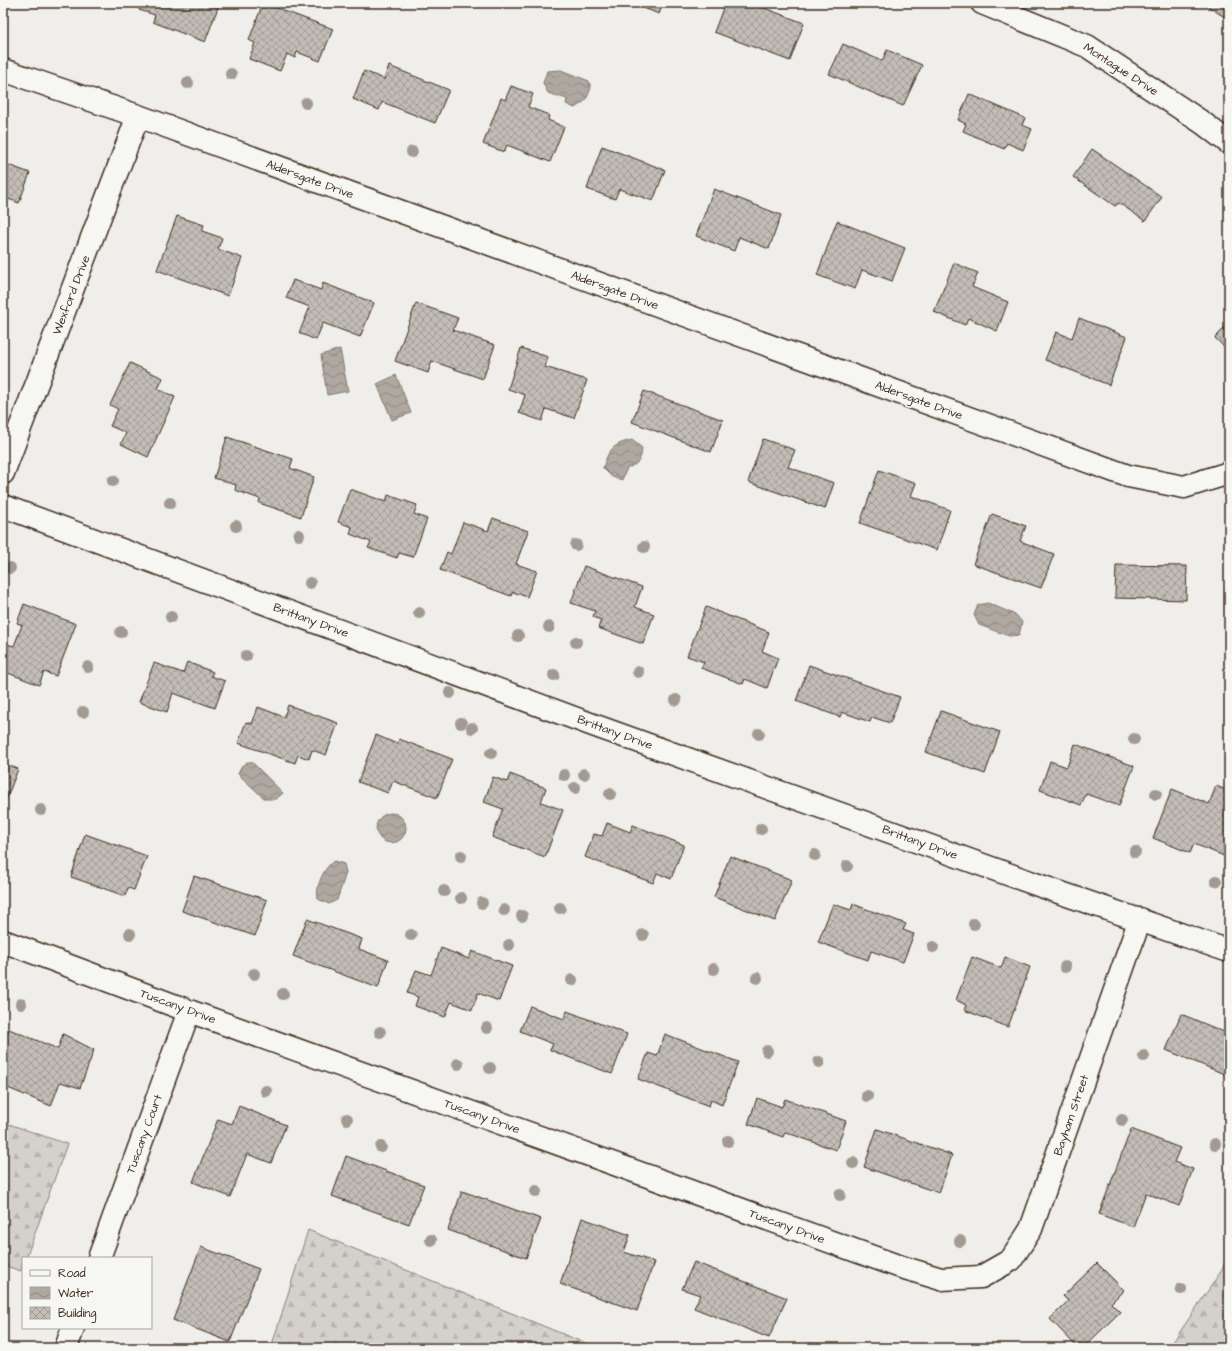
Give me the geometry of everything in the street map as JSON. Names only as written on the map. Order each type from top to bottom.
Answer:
[{"type":"street","name":"Montague Drive","points":[[982,3],[1087,46],[1203,123],[1229,143]]},
{"type":"street","name":"Aldersgate Drive","points":[[3,70],[138,116],[1128,476],[1184,487],[1229,473]]},
{"type":"street","name":"Wexford Drive","points":[[3,473],[138,116]]},
{"type":"street","name":"Brittany Drive","points":[[3,506],[593,725],[1041,886],[1229,951]]},
{"type":"street","name":"Bayham Street","points":[[965,1278],[981,1276],[1011,1260],[1031,1228],[1140,919]]},
{"type":"street","name":"Tuscany Drive","points":[[3,941],[189,1011],[898,1266],[941,1279],[965,1278]]},
{"type":"street","name":"Tuscany Court","points":[[99,1257],[189,1011]]},
{"type":"street","points":[[66,1348],[73,1329]]},
{"type":"green space","points":[[3,1122],[67,1144],[26,1257],[22,1257],[21,1271],[3,1265]]},
{"type":"green space","points":[[308,1230],[597,1348],[271,1348]]},
{"type":"green space","points":[[1229,1251],[1229,1348],[1169,1348],[1222,1270]]},
{"type":"water","points":[[561,70],[589,81],[591,88],[586,100],[575,108],[566,104],[567,99],[548,93],[543,83],[547,71]]},
{"type":"water","points":[[340,349],[348,391],[327,395],[321,355]]},
{"type":"water","points":[[396,375],[411,413],[392,420],[377,384]]},
{"type":"water","points":[[632,440],[642,448],[639,461],[627,468],[622,480],[612,477],[603,468],[609,452],[616,446]]},
{"type":"water","points":[[988,603],[1016,615],[1022,622],[1019,635],[1009,636],[979,625],[974,615],[978,605]]},
{"type":"water","points":[[247,762],[252,762],[283,793],[276,799],[265,799],[238,774],[242,766]]},
{"type":"water","points":[[391,813],[401,818],[406,828],[401,838],[391,843],[381,838],[376,828],[381,818]]},
{"type":"water","points":[[334,861],[344,864],[346,873],[337,900],[329,904],[318,899],[317,894],[319,883],[324,872]]},
{"type":"building","points":[[141,3],[213,3],[219,5],[205,42],[153,22],[155,15],[139,10]]},
{"type":"building","points":[[263,3],[333,29],[320,61],[297,52],[295,58],[287,54],[280,71],[249,59],[255,43],[249,40]]},
{"type":"building","points":[[631,3],[663,3],[659,14]]},
{"type":"building","points":[[725,3],[751,3],[804,23],[790,61],[714,32]]},
{"type":"building","points":[[1203,3],[1229,3],[1229,20]]},
{"type":"building","points":[[843,44],[882,61],[887,50],[922,65],[903,106],[829,74]]},
{"type":"building","points":[[389,66],[449,90],[435,123],[382,102],[379,110],[353,99],[364,71],[384,79]]},
{"type":"building","points":[[511,86],[533,94],[528,107],[549,115],[548,120],[564,127],[550,162],[507,145],[504,152],[483,144],[501,98],[505,100]]},
{"type":"building","points":[[969,94],[1025,118],[1022,125],[1032,129],[1023,150],[1007,143],[1004,149],[963,131],[966,124],[958,120]]},
{"type":"building","points":[[602,146],[665,170],[653,201],[619,189],[615,199],[587,189]]},
{"type":"building","points":[[1092,149],[1162,197],[1145,221],[1119,203],[1115,206],[1073,177]]},
{"type":"building","points":[[3,163],[30,173],[19,203],[3,197]]},
{"type":"building","points":[[714,189],[781,215],[769,249],[739,237],[734,251],[696,236]]},
{"type":"building","points":[[177,216],[204,225],[202,231],[222,238],[218,249],[242,258],[228,296],[157,270]]},
{"type":"building","points":[[837,221],[905,248],[892,281],[862,270],[855,289],[817,275]]},
{"type":"building","points":[[954,263],[978,273],[972,287],[1008,302],[997,331],[968,318],[965,325],[934,312]]},
{"type":"building","points":[[293,280],[321,290],[323,283],[374,303],[360,337],[323,323],[316,340],[299,333],[310,307],[286,298]]},
{"type":"building","points":[[416,303],[458,318],[453,330],[495,345],[483,379],[432,361],[428,373],[395,361]]},
{"type":"building","points":[[1079,318],[1127,337],[1109,385],[1045,360],[1056,332],[1072,338]]},
{"type":"building","points":[[1229,323],[1229,352],[1215,338]]},
{"type":"building","points":[[521,348],[548,357],[545,367],[587,380],[574,418],[546,409],[542,421],[519,413],[525,395],[508,389]]},
{"type":"building","points":[[130,363],[163,378],[158,389],[175,397],[148,457],[121,444],[126,433],[110,426],[118,409],[110,405]]},
{"type":"building","points":[[644,391],[723,420],[711,452],[632,422]]},
{"type":"building","points":[[227,437],[293,459],[290,468],[314,477],[301,517],[259,503],[260,499],[235,490],[236,485],[214,478]]},
{"type":"building","points":[[763,439],[795,450],[788,467],[834,483],[825,509],[748,482]]},
{"type":"building","points":[[879,470],[916,483],[911,496],[950,510],[937,550],[860,523]]},
{"type":"building","points":[[350,489],[386,502],[388,495],[417,505],[414,514],[427,519],[413,557],[399,553],[397,558],[368,548],[371,542],[350,534],[352,527],[338,522]]},
{"type":"building","points":[[992,514],[1026,526],[1020,541],[1054,554],[1041,588],[973,564]]},
{"type":"building","points":[[493,518],[528,531],[516,564],[537,571],[527,597],[513,592],[511,596],[440,570],[447,552],[451,554],[463,522],[488,531]]},
{"type":"building","points":[[1116,565],[1187,566],[1186,600],[1115,598]]},
{"type":"building","points":[[584,566],[642,587],[635,607],[654,614],[643,644],[598,628],[601,620],[593,617],[595,611],[571,603]]},
{"type":"building","points":[[24,604],[76,624],[56,676],[44,672],[39,685],[3,671],[3,655],[7,644],[14,646],[22,625],[17,623]]},
{"type":"building","points":[[706,607],[769,632],[762,651],[778,658],[767,688],[745,679],[743,684],[701,668],[704,662],[687,656]]},
{"type":"building","points":[[187,662],[213,672],[211,676],[225,681],[215,708],[173,693],[167,712],[139,702],[154,663],[183,673]]},
{"type":"building","points":[[809,665],[900,697],[890,723],[872,717],[870,722],[842,712],[840,717],[796,701]]},
{"type":"building","points":[[288,705],[338,723],[326,755],[312,750],[309,759],[298,755],[295,763],[238,743],[246,722],[252,724],[258,707],[284,717]]},
{"type":"building","points":[[941,711],[1000,732],[985,774],[926,752]]},
{"type":"building","points":[[376,735],[397,744],[399,739],[452,759],[437,798],[393,781],[388,793],[358,782]]},
{"type":"building","points":[[1075,744],[1134,766],[1119,806],[1086,794],[1081,805],[1040,790],[1050,761],[1067,767]]},
{"type":"building","points":[[3,763],[18,769],[3,808]]},
{"type":"building","points":[[510,774],[546,788],[541,802],[563,810],[545,857],[492,837],[503,809],[484,802],[493,777],[507,782]]},
{"type":"building","points":[[1216,786],[1229,791],[1229,844],[1224,856],[1194,844],[1190,853],[1153,838],[1172,789],[1209,804]]},
{"type":"building","points":[[607,823],[630,832],[633,825],[684,845],[671,879],[657,873],[653,883],[585,857],[594,834],[602,836]]},
{"type":"building","points":[[85,834],[147,856],[134,890],[128,888],[125,896],[71,877]]},
{"type":"building","points":[[730,856],[792,880],[775,921],[714,897]]},
{"type":"building","points":[[194,876],[267,900],[255,936],[182,911]]},
{"type":"building","points":[[833,904],[851,910],[853,904],[906,924],[903,930],[914,934],[903,962],[871,951],[868,960],[818,942]]},
{"type":"building","points":[[307,919],[362,939],[359,949],[388,960],[378,988],[293,956]]},
{"type":"building","points":[[441,948],[469,959],[472,951],[512,966],[499,1001],[478,993],[472,1010],[451,1002],[445,1017],[415,1006],[418,997],[407,993],[416,970],[431,975]]},
{"type":"building","points":[[972,957],[1001,968],[1005,957],[1030,967],[1008,1027],[964,1010],[966,1005],[956,1000]]},
{"type":"building","points":[[530,1006],[564,1019],[567,1011],[627,1034],[612,1074],[550,1050],[553,1044],[520,1031]]},
{"type":"building","points":[[1181,1014],[1229,1034],[1229,1076],[1166,1050]]},
{"type":"building","points":[[9,1029],[58,1049],[63,1034],[94,1050],[80,1088],[60,1082],[51,1106],[3,1086],[3,1044]]},
{"type":"building","points":[[665,1034],[738,1062],[722,1105],[711,1100],[709,1106],[638,1079],[648,1053],[657,1056]]},
{"type":"building","points":[[757,1098],[782,1107],[785,1099],[846,1121],[836,1150],[785,1132],[783,1137],[748,1124]]},
{"type":"building","points":[[239,1106],[286,1125],[271,1163],[247,1154],[230,1197],[193,1182],[218,1119],[232,1124]]},
{"type":"building","points":[[877,1129],[952,1155],[939,1193],[864,1167]]},
{"type":"building","points":[[1131,1129],[1180,1148],[1174,1162],[1193,1169],[1179,1206],[1146,1193],[1133,1227],[1099,1214]]},
{"type":"building","points":[[346,1156],[424,1185],[409,1224],[332,1196]]},
{"type":"building","points":[[462,1191],[541,1219],[526,1258],[448,1230]]},
{"type":"building","points":[[582,1218],[630,1235],[624,1252],[654,1262],[637,1311],[560,1284]]},
{"type":"building","points":[[201,1247],[259,1269],[230,1342],[173,1320]]},
{"type":"building","points":[[694,1262],[787,1298],[769,1338],[694,1308],[700,1295],[682,1289]]},
{"type":"building","points":[[1097,1263],[1124,1290],[1111,1303],[1120,1312],[1083,1348],[1078,1348],[1050,1319],[1068,1301],[1063,1296]]},
{"type":"building","points":[[810,1343],[823,1348],[809,1348]]},
{"type":"building","points":[[839,1344],[851,1348],[838,1348]]}]
